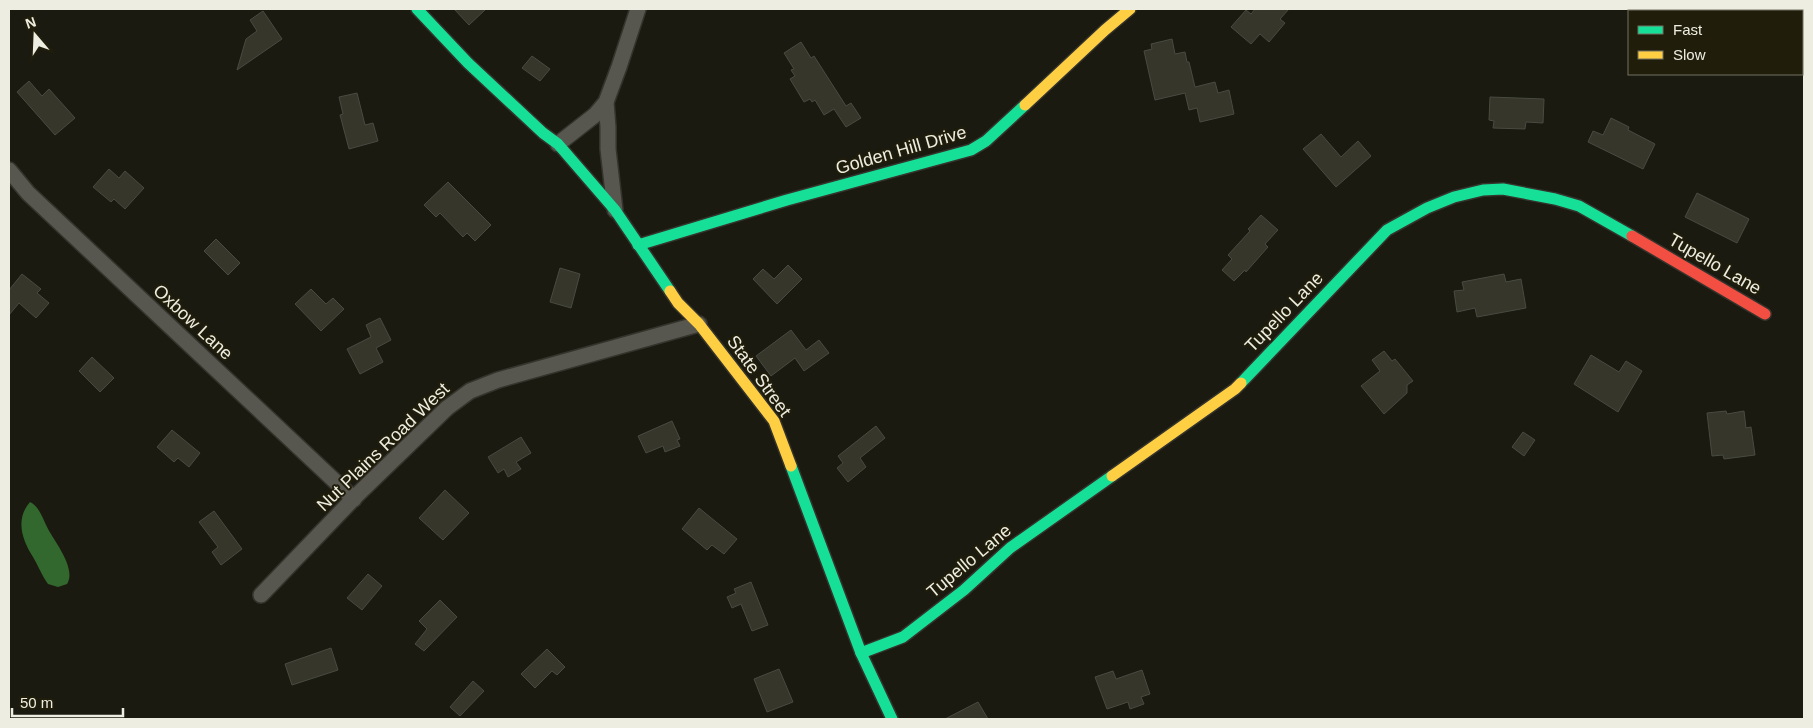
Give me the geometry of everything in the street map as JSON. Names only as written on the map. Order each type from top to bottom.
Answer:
[{"type":"street","name":"State Street","points":[[417,9],[468,63],[543,133],[558,144],[615,210],[678,303],[699,324],[774,421],[862,653],[892,719]]},
{"type":"street","points":[[558,144],[595,115],[606,102],[638,9]]},
{"type":"street","name":"Golden Hill Drive","points":[[638,245],[787,200],[971,150],[986,141],[1130,9]]},
{"type":"street","points":[[606,102],[608,149],[615,210]]},
{"type":"street","name":"Oxbow Lane","points":[[9,170],[28,193],[354,499]]},
{"type":"street","name":"Tupello Lane","points":[[862,653],[903,637],[964,590],[1010,548],[1235,389],[1387,230],[1415,212],[1437,202],[1456,196],[1500,188],[1566,200],[1584,208],[1765,314]]},
{"type":"street","name":"Nut Plains Road West","points":[[261,596],[354,499],[447,408],[470,391],[498,380],[699,324]]},
{"type":"shaded area","points":[[30,502],[40,512],[62,551],[68,565],[69,578],[67,584],[58,587],[48,584],[26,544],[21,522],[25,509]]},
{"type":"building","points":[[454,9],[486,9],[469,25]]},
{"type":"building","points":[[1255,9],[1289,9],[1280,19],[1285,23],[1269,42],[1260,34],[1251,44],[1231,27],[1246,10],[1251,14]]},
{"type":"building","points":[[263,11],[282,39],[237,70],[246,39],[257,31],[250,20]]},
{"type":"building","points":[[1172,39],[1175,54],[1185,52],[1195,87],[1215,82],[1218,93],[1229,90],[1234,114],[1200,122],[1197,108],[1189,110],[1185,93],[1155,100],[1144,51],[1152,49],[1151,44]]},
{"type":"building","points":[[801,42],[811,58],[814,56],[846,106],[851,103],[861,118],[846,127],[834,109],[824,115],[815,100],[812,102],[810,99],[804,102],[790,79],[795,76],[791,70],[794,69],[784,53]]},
{"type":"building","points":[[532,56],[550,69],[540,81],[522,68]]},
{"type":"building","points":[[29,81],[42,96],[49,89],[75,118],[55,135],[17,92]]},
{"type":"building","points":[[357,93],[365,125],[373,123],[378,141],[349,149],[340,115],[343,114],[339,97]]},
{"type":"building","points":[[1490,97],[1544,99],[1543,123],[1526,122],[1525,129],[1493,128],[1494,121],[1489,120]]},
{"type":"building","points":[[1611,118],[1629,127],[1628,130],[1655,144],[1643,169],[1588,142],[1593,131],[1603,135]]},
{"type":"building","points":[[1321,134],[1341,157],[1358,141],[1371,156],[1336,187],[1303,149]]},
{"type":"building","points":[[109,169],[119,178],[125,171],[144,188],[125,209],[114,199],[111,202],[93,187]]},
{"type":"building","points":[[448,182],[491,225],[475,241],[467,233],[463,237],[440,213],[436,217],[424,205]]},
{"type":"building","points":[[1697,193],[1749,219],[1737,243],[1685,217]]},
{"type":"building","points":[[1261,215],[1278,230],[1265,244],[1268,247],[1246,272],[1245,270],[1234,281],[1222,270],[1232,259],[1228,255],[1250,231],[1248,229]]},
{"type":"building","points":[[216,239],[240,263],[228,275],[204,251]]},
{"type":"building","points":[[788,265],[802,279],[777,304],[753,279],[763,269],[774,279]]},
{"type":"building","points":[[560,268],[580,274],[571,308],[550,302]]},
{"type":"building","points":[[22,274],[41,289],[37,293],[49,303],[36,318],[19,303],[9,315],[9,290]]},
{"type":"building","points":[[1504,274],[1506,282],[1521,279],[1526,308],[1477,317],[1475,308],[1457,312],[1454,291],[1464,290],[1462,282]]},
{"type":"building","points":[[311,289],[326,304],[333,298],[344,309],[321,331],[295,304]]},
{"type":"building","points":[[380,318],[391,340],[376,348],[383,362],[360,374],[347,349],[371,337],[366,325]]},
{"type":"building","points":[[791,330],[806,350],[819,340],[829,353],[804,371],[795,358],[771,376],[756,356]]},
{"type":"building","points":[[1384,351],[1392,361],[1395,359],[1413,381],[1407,385],[1407,393],[1384,414],[1361,386],[1380,371],[1372,360]]},
{"type":"building","points":[[1591,355],[1619,372],[1626,361],[1642,371],[1618,412],[1574,384]]},
{"type":"building","points":[[92,357],[114,378],[100,392],[79,371]]},
{"type":"building","points":[[1726,411],[1727,414],[1744,411],[1746,428],[1751,427],[1755,455],[1724,459],[1723,455],[1712,456],[1707,413]]},
{"type":"building","points":[[672,421],[680,439],[677,440],[680,446],[665,452],[663,446],[646,453],[638,436]]},
{"type":"building","points":[[876,426],[885,438],[860,458],[866,467],[848,482],[837,468],[843,463],[838,456]]},
{"type":"building","points":[[172,430],[200,453],[189,467],[178,458],[174,462],[157,447]]},
{"type":"building","points":[[1523,432],[1535,440],[1524,456],[1512,447]]},
{"type":"building","points":[[521,437],[531,453],[516,462],[521,469],[508,477],[504,469],[498,473],[488,457]]},
{"type":"building","points":[[445,490],[469,513],[443,540],[419,518]]},
{"type":"building","points":[[699,508],[737,539],[724,554],[712,545],[707,550],[682,529]]},
{"type":"building","points":[[214,511],[242,549],[221,565],[212,552],[218,547],[199,522]]},
{"type":"building","points":[[368,574],[382,586],[362,610],[347,598]]},
{"type":"building","points":[[751,582],[768,625],[752,631],[741,604],[732,608],[727,597],[736,593],[734,589]]},
{"type":"building","points":[[440,600],[457,617],[424,651],[415,644],[427,629],[419,621]]},
{"type":"building","points":[[331,648],[338,670],[292,685],[285,664]]},
{"type":"building","points":[[547,649],[565,667],[557,675],[552,671],[535,688],[521,674]]},
{"type":"building","points":[[779,669],[793,702],[767,712],[754,679]]},
{"type":"building","points":[[1142,670],[1150,694],[1141,697],[1144,704],[1130,709],[1128,702],[1107,709],[1095,677],[1113,671],[1116,679]]},
{"type":"building","points":[[473,681],[484,691],[460,716],[450,707]]},
{"type":"building","points":[[978,702],[988,719],[945,719]]},
{"type":"traffic: fast","points":[[417,9],[468,63],[543,133],[558,144],[615,210],[670,291]]},
{"type":"traffic: fast","points":[[638,245],[787,200],[971,150],[986,141],[1025,105]]},
{"type":"traffic: fast","points":[[1241,383],[1387,230],[1427,208],[1454,197],[1483,190],[1503,189],[1555,199],[1579,206],[1632,236]]},
{"type":"traffic: fast","points":[[791,466],[861,653],[892,719]]},
{"type":"traffic: fast","points":[[861,653],[903,637],[964,590],[1010,548],[1112,476]]},
{"type":"traffic: slow","points":[[1025,105],[1130,9]]},
{"type":"traffic: slow","points":[[670,291],[678,303],[699,324],[774,421],[791,466]]},
{"type":"traffic: slow","points":[[1112,476],[1241,383]]},
{"type":"traffic: jam","points":[[1632,236],[1765,314]]}]
